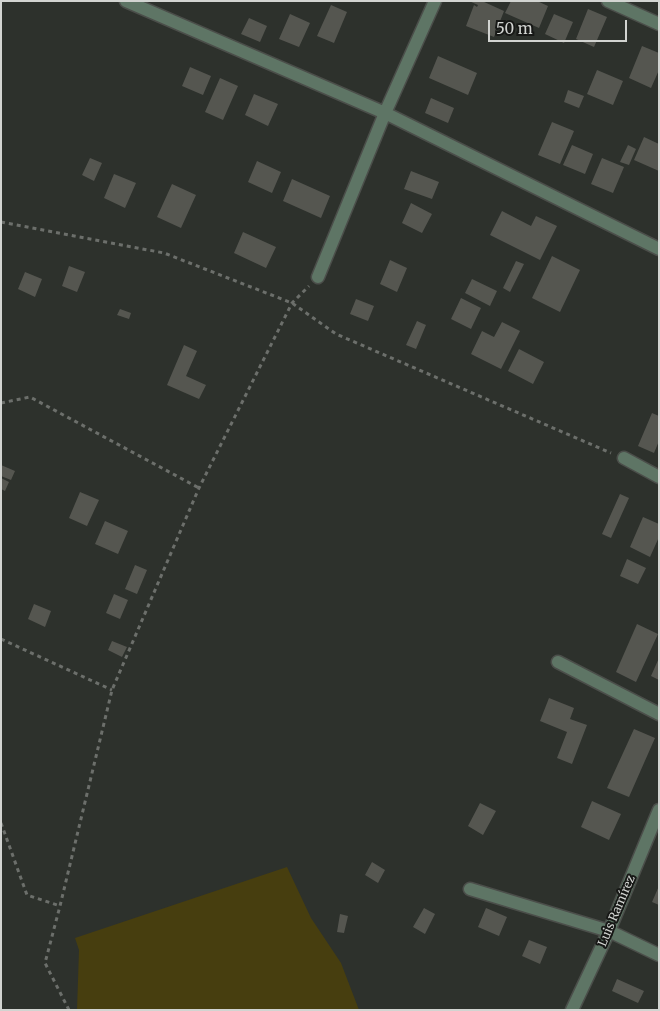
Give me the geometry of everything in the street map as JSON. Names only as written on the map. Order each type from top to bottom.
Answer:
[{"type":"street","points":[[126,1],[385,113],[659,249]]},
{"type":"street","points":[[318,277],[385,113],[435,1]]},
{"type":"street","points":[[608,1],[659,24]]},
{"type":"street","points":[[624,458],[659,477]]},
{"type":"street","points":[[558,662],[659,714]]},
{"type":"street","name":"Luis Ramírez","points":[[572,1010],[610,931],[659,810]]},
{"type":"street","points":[[470,889],[610,931],[659,956]]},
{"type":"path","points":[[1,222],[164,253],[292,303],[336,334],[624,458]]},
{"type":"path","points":[[69,1010],[45,963],[112,690],[199,488],[292,303],[318,277]]},
{"type":"path","points":[[1,403],[30,398],[199,488]]},
{"type":"path","points":[[1,639],[112,690]]},
{"type":"path","points":[[1,823],[26,895],[60,906]]},
{"type":"shaded area","points":[[287,867],[311,918],[341,963],[359,1010],[77,1010],[79,950],[75,938]]},
{"type":"building","points":[[469,1],[482,1],[504,11],[494,37],[466,26],[474,5],[477,7],[478,5]]},
{"type":"building","points":[[511,1],[537,1],[548,6],[539,28],[505,13]]},
{"type":"building","points":[[331,5],[347,12],[334,43],[317,36]]},
{"type":"building","points":[[588,9],[607,17],[594,47],[576,39]]},
{"type":"building","points":[[290,14],[310,23],[299,47],[279,39]]},
{"type":"building","points":[[554,14],[573,22],[564,43],[545,34]]},
{"type":"building","points":[[249,18],[267,26],[260,42],[241,34]]},
{"type":"building","points":[[642,46],[659,53],[659,70],[651,88],[629,78]]},
{"type":"building","points":[[438,56],[477,73],[468,95],[429,78]]},
{"type":"building","points":[[190,67],[211,76],[203,95],[182,86]]},
{"type":"building","points":[[597,70],[623,81],[613,105],[587,94]]},
{"type":"building","points":[[220,78],[238,86],[223,120],[205,112]]},
{"type":"building","points":[[568,90],[584,96],[579,108],[564,102]]},
{"type":"building","points":[[254,94],[278,104],[268,126],[245,115]]},
{"type":"building","points":[[431,98],[454,108],[448,123],[425,113]]},
{"type":"building","points":[[552,122],[574,131],[560,164],[538,155]]},
{"type":"building","points":[[644,137],[659,144],[659,171],[634,160]]},
{"type":"building","points":[[572,145],[593,154],[585,174],[563,165]]},
{"type":"building","points":[[628,145],[636,149],[629,165],[620,162]]},
{"type":"building","points":[[90,158],[102,163],[94,181],[82,175]]},
{"type":"building","points":[[602,158],[624,167],[613,193],[591,184]]},
{"type":"building","points":[[257,161],[281,172],[272,193],[248,182]]},
{"type":"building","points":[[411,171],[439,182],[432,199],[404,189]]},
{"type":"building","points":[[114,174],[136,183],[125,208],[104,198]]},
{"type":"building","points":[[292,179],[330,196],[321,218],[283,201]]},
{"type":"building","points":[[172,184],[196,195],[181,228],[157,217]]},
{"type":"building","points":[[411,203],[432,214],[422,233],[402,223]]},
{"type":"building","points":[[502,211],[531,226],[536,216],[557,226],[540,260],[490,235]]},
{"type":"building","points":[[243,232],[276,247],[266,268],[234,253]]},
{"type":"building","points":[[552,256],[580,270],[560,312],[532,298]]},
{"type":"building","points":[[390,260],[407,268],[397,292],[380,284]]},
{"type":"building","points":[[516,261],[524,264],[510,292],[503,288]]},
{"type":"building","points":[[69,266],[85,272],[77,292],[62,286]]},
{"type":"building","points":[[25,272],[42,279],[35,297],[18,289]]},
{"type":"building","points":[[472,279],[497,291],[490,306],[465,293]]},
{"type":"building","points":[[461,298],[481,308],[471,329],[451,319]]},
{"type":"building","points":[[356,299],[374,306],[368,321],[350,314]]},
{"type":"building","points":[[120,309],[131,313],[129,319],[117,315]]},
{"type":"building","points":[[417,321],[426,325],[416,349],[406,345]]},
{"type":"building","points":[[502,322],[520,331],[501,369],[471,354],[482,331],[494,337]]},
{"type":"building","points":[[184,345],[197,351],[186,376],[206,385],[199,399],[167,385]]},
{"type":"building","points":[[519,349],[544,362],[533,384],[508,371]]},
{"type":"building","points":[[652,413],[659,416],[659,441],[654,453],[638,446]]},
{"type":"building","points":[[1,465],[15,471],[11,480],[1,476]]},
{"type":"building","points":[[1,478],[9,482],[5,491],[1,489]]},
{"type":"building","points":[[80,492],[99,500],[87,526],[69,518]]},
{"type":"building","points":[[620,494],[629,498],[611,538],[602,534]]},
{"type":"building","points":[[643,517],[659,524],[659,537],[650,557],[630,547]]},
{"type":"building","points":[[105,521],[128,531],[118,554],[95,544]]},
{"type":"building","points":[[627,559],[646,568],[638,584],[620,576]]},
{"type":"building","points":[[135,565],[147,570],[137,594],[125,589]]},
{"type":"building","points":[[114,594],[128,600],[120,619],[106,613]]},
{"type":"building","points":[[34,604],[51,611],[45,627],[28,619]]},
{"type":"building","points":[[637,624],[658,634],[636,682],[616,672]]},
{"type":"building","points":[[112,641],[127,647],[122,657],[108,650]]},
{"type":"building","points":[[659,658],[659,680],[651,676]]},
{"type":"building","points":[[549,698],[574,708],[570,719],[587,725],[572,764],[557,758],[567,732],[540,721]]},
{"type":"building","points":[[634,729],[655,738],[629,797],[607,788]]},
{"type":"building","points":[[592,801],[621,814],[609,840],[581,827]]},
{"type":"building","points":[[480,803],[496,811],[483,835],[468,826]]},
{"type":"building","points":[[372,862],[385,870],[378,883],[365,875]]},
{"type":"building","points":[[659,886],[659,905],[652,902]]},
{"type":"building","points":[[424,908],[435,914],[425,934],[413,927]]},
{"type":"building","points":[[486,908],[507,917],[499,936],[478,927]]},
{"type":"building","points":[[340,914],[348,916],[344,933],[337,932]]},
{"type":"building","points":[[529,940],[547,947],[540,964],[522,956]]},
{"type":"building","points":[[617,979],[644,991],[638,1003],[612,991]]}]
